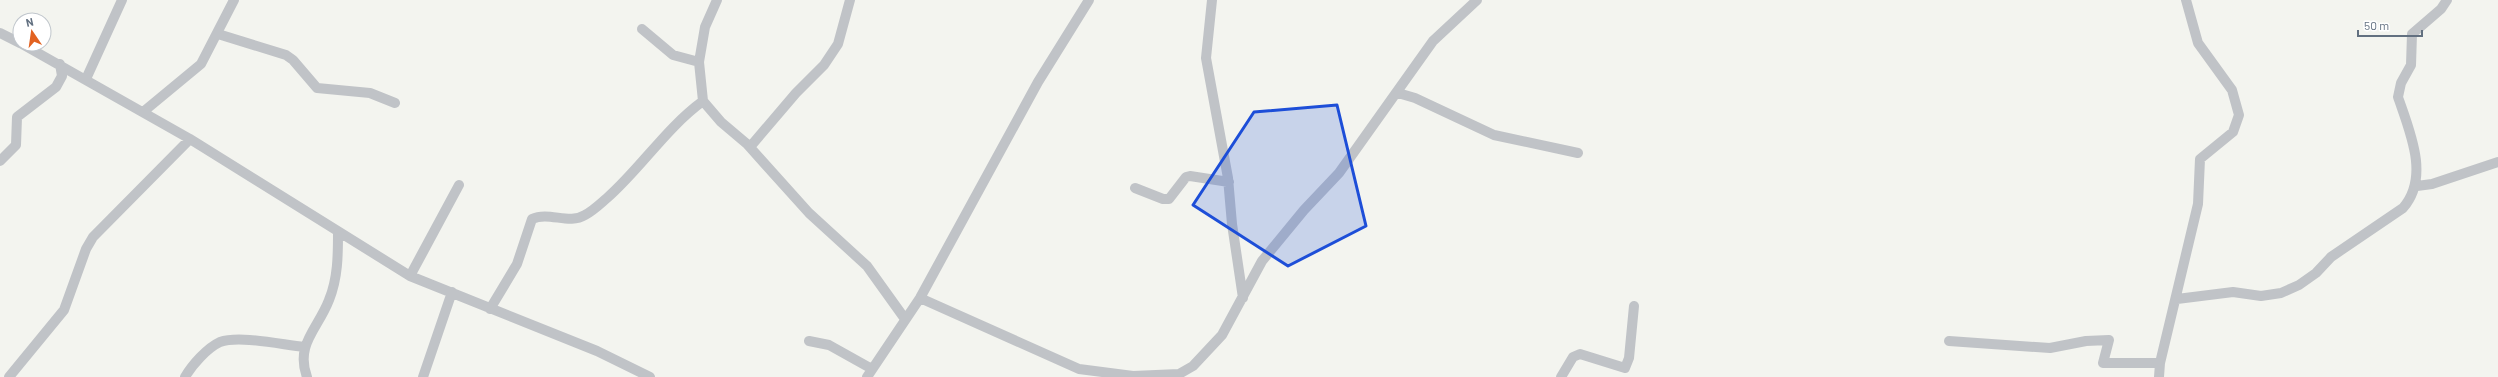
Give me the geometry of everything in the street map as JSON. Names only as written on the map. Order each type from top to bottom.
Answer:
[{"type":"street","points":[[86,79],[122,0]]},
{"type":"street","points":[[143,112],[195,70],[218,34],[234,0]]},
{"type":"street","points":[[717,0],[705,27],[699,62],[703,101],[721,122],[750,148],[809,213],[867,266],[905,319]]},
{"type":"street","points":[[750,148],[796,93],[824,65],[838,44],[850,0]]},
{"type":"street","points":[[809,341],[829,345],[870,373],[920,298],[1038,82],[1089,0]]},
{"type":"street","points":[[1212,0],[1206,58],[1229,182],[1232,224],[1243,298]]},
{"type":"street","points":[[920,298],[1079,369],[1133,376],[1178,376],[1193,366],[1222,335],[1262,261],[1304,210],[1339,173],[1398,93],[1433,41],[1477,0]]},
{"type":"street","points":[[2159,377],[2160,363],[2177,299],[2187,244],[2198,204],[2200,159],[2233,132],[2239,115],[2232,90],[2198,43],[2186,0]]},
{"type":"street","points":[[2177,299],[2233,292],[2261,296],[2281,293],[2299,285],[2316,273],[2331,257],[2404,208],[2412,198],[2417,186],[2416,156],[2398,98],[2398,90],[2410,65],[2410,45],[2412,34],[2449,1]]},
{"type":"street","points":[[642,29],[673,55],[699,62]]},
{"type":"street","points":[[0,33],[12,39]]},
{"type":"street","points":[[218,34],[286,55],[293,60],[317,88],[370,94],[395,103]]},
{"type":"street","points":[[37,52],[190,139],[410,276],[597,351],[650,377]]},
{"type":"street","points":[[0,161],[16,145],[17,116],[56,87],[62,76],[60,64]]},
{"type":"street","points":[[1398,93],[1415,98],[1494,135],[1578,153]]},
{"type":"street","points":[[490,309],[517,264],[532,219],[540,215],[574,219],[587,215],[622,185],[680,118],[703,101]]},
{"type":"street","points":[[9,377],[64,310],[83,255],[93,237],[190,139]]},
{"type":"street","points":[[2417,186],[2432,184],[2498,162]]},
{"type":"street","points":[[1135,188],[1163,198],[1169,198],[1186,178],[1190,176],[1229,182]]},
{"type":"street","points":[[410,276],[459,185]]},
{"type":"street","points":[[307,377],[302,360],[304,347],[329,300],[337,269],[338,232]]},
{"type":"street","points":[[423,377],[452,292]]},
{"type":"street","points":[[1561,377],[1573,357],[1580,354],[1625,368],[1629,358],[1634,306]]},
{"type":"street","points":[[185,377],[198,360],[220,342],[243,340],[304,347]]},
{"type":"street","points":[[1949,341],[2050,348],[2086,341],[2109,340],[2103,363],[2160,363]]},
{"type":"highlighted area","points":[[1337,105],[1366,226],[1288,266],[1193,205],[1254,112]]}]
